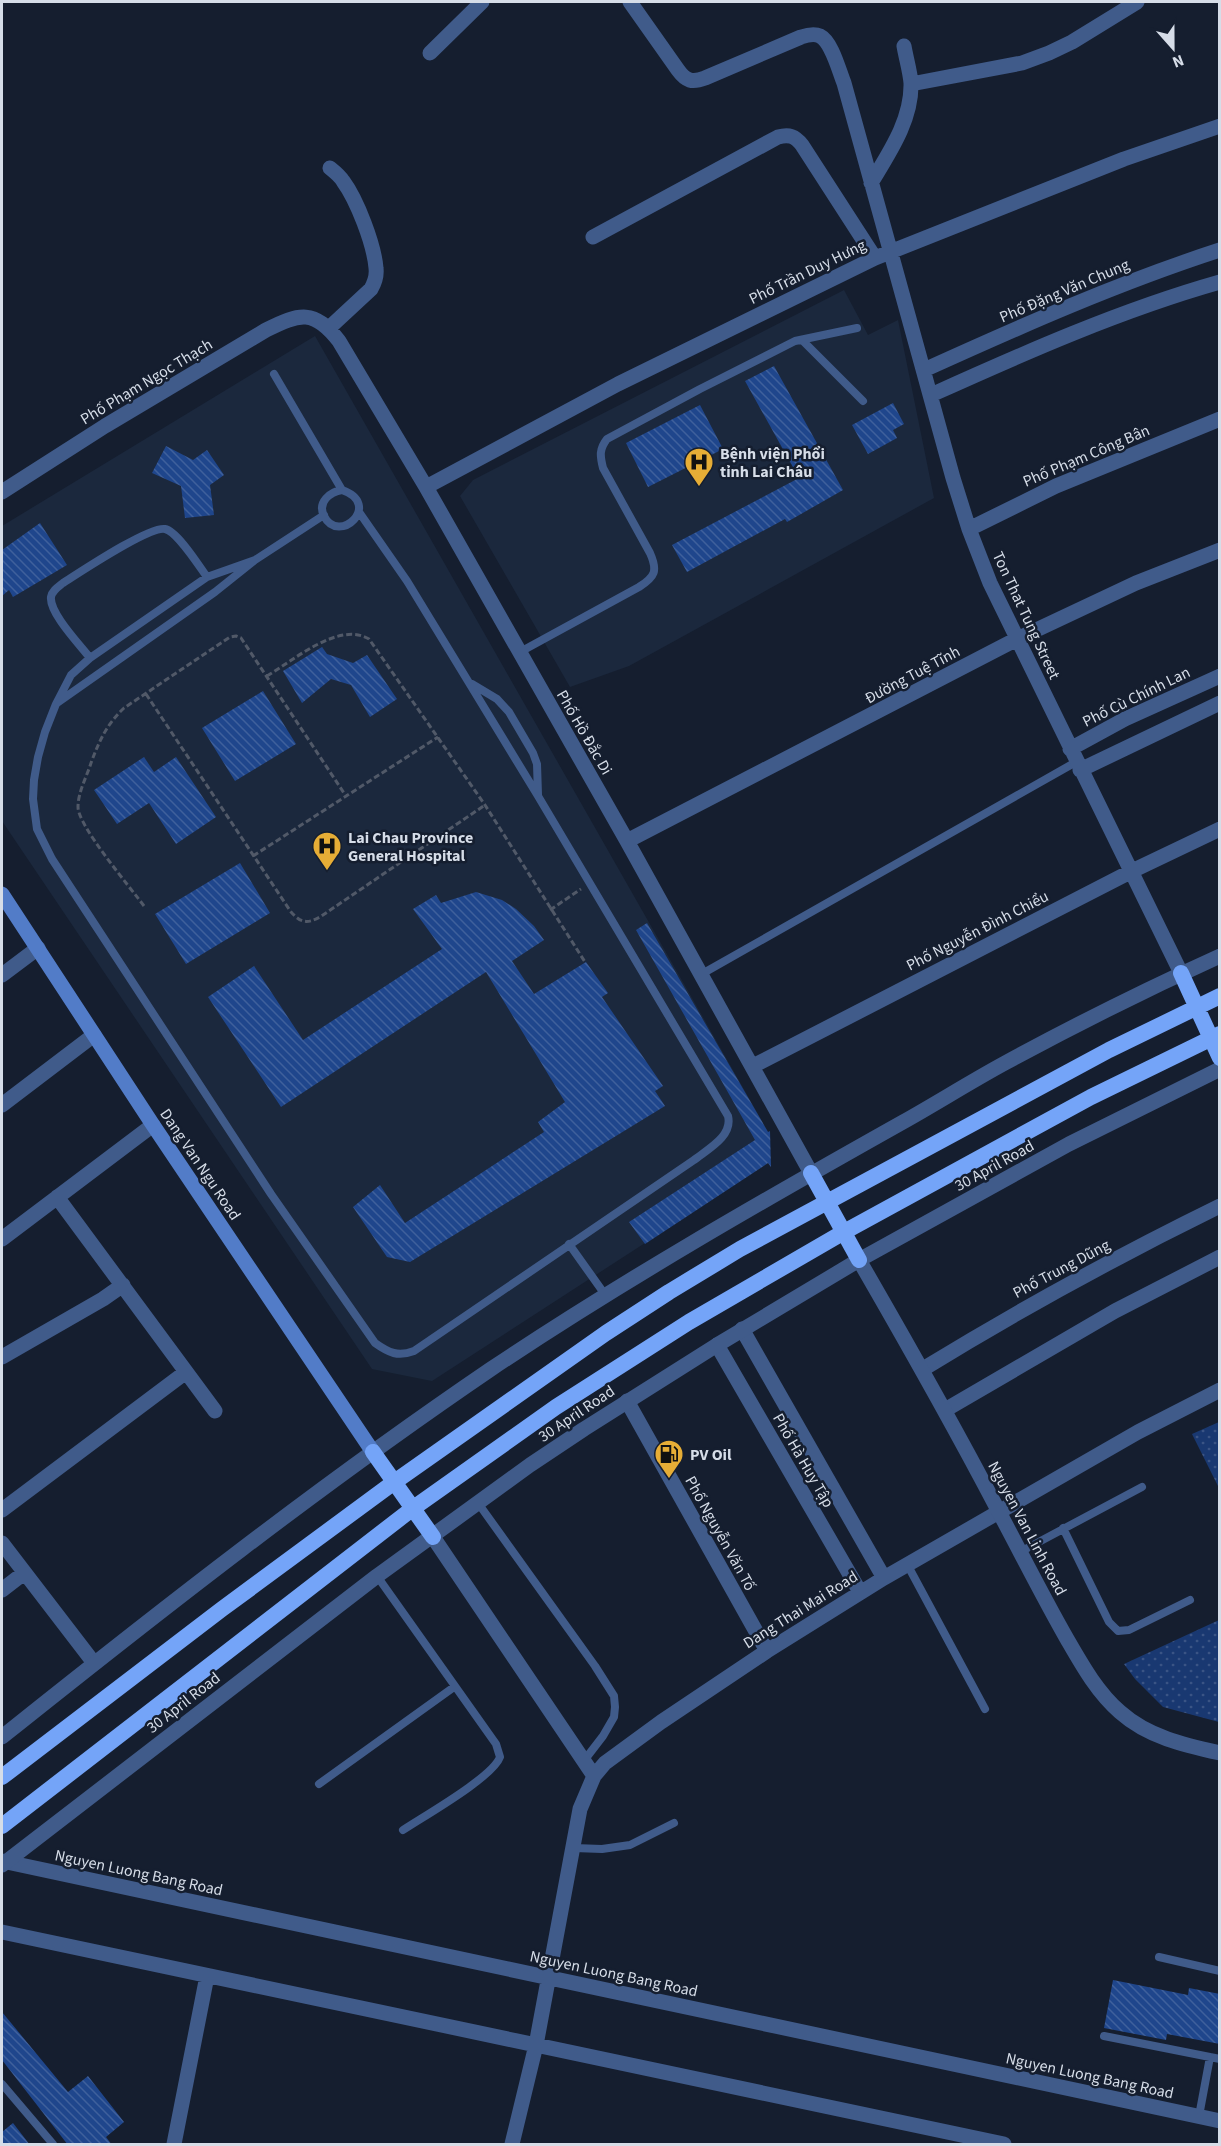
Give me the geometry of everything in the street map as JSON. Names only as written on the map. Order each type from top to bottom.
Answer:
[{"type":"highway","points":[[1181,973],[1196,1007],[1215,1036],[1220,1058]]},
{"type":"highway","points":[[2,1777],[222,1609],[393,1483],[606,1333],[669,1292],[740,1249],[826,1202],[1110,1050],[1220,996]]},
{"type":"highway","name":"30 April Road","points":[[2,1826],[412,1509],[492,1451],[605,1375],[753,1283],[844,1232],[1091,1097],[1215,1036]]},
{"type":"highway","points":[[811,1173],[859,1260]]},
{"type":"highway","points":[[373,1452],[433,1537]]},
{"type":"main road","name":"Dang Van Ngu Road","points":[[2,894],[153,1125],[373,1452]]},
{"type":"street","points":[[430,52],[482,2]]},
{"type":"street","name":"Ton That Tung Street","points":[[630,2],[684,78],[691,81],[705,78],[801,36],[812,34],[820,36],[830,49],[844,83],[969,529],[990,583],[1181,973]]},
{"type":"street","points":[[910,84],[1022,63],[1072,42],[1137,2]]},
{"type":"street","points":[[871,183],[896,141],[909,104],[910,84],[904,46]]},
{"type":"street","name":"Phố Trần Duy Hưng","points":[[426,487],[618,384],[875,258],[1124,159],[1220,126]]},
{"type":"street","points":[[593,237],[778,137],[792,135],[802,145],[875,258]]},
{"type":"street","points":[[329,328],[370,289],[375,282],[376,267],[364,223],[354,199],[344,181],[330,168]]},
{"type":"street","name":"Phố Đặng Văn Chung","points":[[924,370],[1112,287],[1220,250]]},
{"type":"street","points":[[931,394],[1118,317],[1220,282]]},
{"type":"street","name":"Phố Phạm Ngọc Thạch","points":[[2,492],[105,426],[266,330],[284,321],[303,316],[316,318]]},
{"type":"street","name":"Phố Hồ Đắc Di","points":[[316,318],[329,328],[339,341],[426,487],[811,1173]]},
{"type":"street","name":"Phố Phạm Công Bân","points":[[969,529],[1056,486],[1220,419]]},
{"type":"street","name":"Đường Tuệ Tĩnh","points":[[627,842],[1017,639],[1136,583],[1220,550]]},
{"type":"street","name":"Phố Cù Chính Lan","points":[[1075,760],[1125,719],[1220,676]]},
{"type":"street","points":[[1075,760],[1220,703]]},
{"type":"street","name":"Phố Nguyễn Đình Chiểu","points":[[753,1066],[1132,871],[1220,829]]},
{"type":"street","points":[[2,975],[38,948]]},
{"type":"street","points":[[2,1737],[94,1663],[373,1452],[494,1368],[606,1296],[811,1173],[1004,1064],[1181,973],[1220,956]]},
{"type":"street","points":[[2,1105],[94,1035]]},
{"type":"street","name":"30 April Road","points":[[3,1863],[377,1576],[539,1459],[627,1401],[742,1329],[859,1260],[1069,1144],[1220,1069]]},
{"type":"street","points":[[2,1239],[153,1125]]},
{"type":"street","points":[[57,1197],[215,1411]]},
{"type":"street","name":"Phố Trung Dũng","points":[[923,1369],[998,1323],[1070,1283],[1220,1206]]},
{"type":"street","points":[[945,1410],[1114,1311],[1220,1257]]},
{"type":"street","name":"Nguyen Van Linh Road","points":[[859,1260],[923,1369],[1082,1665],[1106,1698],[1137,1725],[1159,1737],[1220,1753]]},
{"type":"street","points":[[2,1357],[103,1299],[123,1285]]},
{"type":"street","name":"Phố Hà Huy Tập","points":[[742,1329],[884,1578]]},
{"type":"street","name":"Phố Hà Huy Tập","points":[[717,1345],[860,1592]]},
{"type":"street","points":[[2,1510],[186,1372]]},
{"type":"street","name":"Dang Thai Mai Road","points":[[512,2145],[536,2045],[580,1809],[594,1776],[605,1763],[767,1652],[860,1592],[1138,1432],[1220,1390]]},
{"type":"street","name":"Phố Nguyễn Văn Tố","points":[[627,1401],[767,1652]]},
{"type":"street","points":[[433,1537],[594,1776]]},
{"type":"street","points":[[2,1543],[94,1663]]},
{"type":"street","points":[[2,1590],[24,1574]]},
{"type":"street","name":"Nguyen Luong Bang Road","points":[[3,1863],[1220,2121]]},
{"type":"street","points":[[2,1932],[1005,2145]]},
{"type":"street","points":[[174,2145],[207,1976]]},
{"type":"lane","points":[[520,652],[639,587],[649,581],[654,573],[655,564],[650,553],[603,468],[600,455],[607,439],[700,388],[795,341],[857,328]]},
{"type":"lane","points":[[802,339],[863,401]]},
{"type":"lane","points":[[274,374],[342,490]]},
{"type":"lane","points":[[255,561],[207,577],[90,658],[71,675],[56,704],[38,757],[33,790],[34,813],[43,844],[271,1194],[375,1344],[395,1355],[414,1351],[694,1160],[720,1140],[730,1124],[728,1116],[591,883],[470,682],[408,581],[359,512],[358,501],[352,493],[342,490],[333,492],[322,506],[324,516],[329,523],[338,526],[348,526],[359,512]]},
{"type":"lane","points":[[56,704],[215,592],[255,561],[324,516]]},
{"type":"lane","points":[[90,658],[52,604],[51,597],[54,591],[63,583],[156,529],[165,529],[176,536],[207,577]]},
{"type":"lane","points":[[470,682],[497,699],[509,712],[537,764],[538,796]]},
{"type":"lane","points":[[700,975],[1075,760]]},
{"type":"lane","points":[[569,1244],[606,1296]]},
{"type":"lane","points":[[1020,1552],[1142,1487]]},
{"type":"lane","points":[[478,1503],[614,1696],[614,1717],[584,1762]]},
{"type":"lane","points":[[1063,1528],[1109,1622],[1118,1631],[1129,1630],[1190,1600]]},
{"type":"lane","points":[[907,1564],[985,1709]]},
{"type":"lane","points":[[377,1576],[500,1751],[498,1765],[403,1830]]},
{"type":"lane","points":[[319,1784],[454,1687]]},
{"type":"lane","points":[[574,1848],[602,1849],[630,1845],[674,1823]]},
{"type":"lane","points":[[1159,1957],[1220,1971]]},
{"type":"lane","points":[[1104,2036],[1215,2058],[1199,2116]]},
{"type":"lane","points":[[2,2084],[53,2145]]},
{"type":"path","points":[[267,676],[339,634],[362,634],[369,639],[485,805],[585,962]]},
{"type":"path","points":[[144,906],[89,831],[78,809],[83,787],[103,733],[112,719],[124,708],[230,637],[241,638],[346,796]]},
{"type":"path","points":[[146,694],[298,920],[306,922],[320,917],[485,805]]},
{"type":"path","points":[[253,856],[438,736]]},
{"type":"path","points":[[550,910],[591,883]]},
{"type":"shaded area","name":"Bệnh viện Phổi tỉnh Lai Châu","points":[[844,290],[868,335],[898,320],[934,498],[629,666],[570,687],[460,496],[473,480]]},
{"type":"shaded area","name":"Lai Chau Province General Hospital","points":[[315,336],[770,1135],[770,1162],[432,1381],[372,1369],[2,821],[2,526]]},
{"type":"shaded area","points":[[1219,1422],[1219,1488],[1192,1434]]},
{"type":"shaded area","points":[[1219,1620],[1219,1722],[1163,1707],[1135,1679],[1124,1664]]},
{"type":"building","points":[[774,366],[843,490],[787,522],[785,519],[687,572],[672,545],[799,478],[745,381]]},
{"type":"building","points":[[893,403],[904,424],[893,430],[897,438],[868,454],[852,425]]},
{"type":"building","points":[[700,405],[723,449],[648,487],[626,443]]},
{"type":"building","points":[[166,446],[193,460],[207,450],[224,475],[210,485],[214,515],[185,518],[181,486],[152,473]]},
{"type":"building","points":[[40,523],[67,565],[13,597],[9,590],[2,596],[2,550]]},
{"type":"building","points":[[322,647],[327,654],[353,663],[367,655],[397,699],[370,717],[351,685],[331,679],[302,703],[283,671]]},
{"type":"building","points":[[263,691],[296,744],[235,781],[202,728]]},
{"type":"building","points":[[144,757],[154,772],[176,757],[216,817],[176,844],[149,803],[117,824],[94,790]]},
{"type":"building","points":[[240,863],[270,913],[186,964],[155,914]]},
{"type":"building","points":[[476,892],[502,900],[516,909],[534,926],[544,940],[512,961],[534,994],[586,962],[608,993],[602,997],[663,1086],[655,1091],[665,1106],[410,1262],[387,1257],[353,1207],[380,1185],[405,1223],[544,1132],[538,1122],[565,1102],[486,972],[281,1107],[208,997],[254,966],[303,1040],[442,949],[413,909],[436,895],[441,903]]},
{"type":"building","points":[[647,923],[768,1132],[770,1131],[771,1167],[768,1163],[645,1244],[629,1222],[755,1140],[636,930]]},
{"type":"building","points":[[1113,1980],[1188,1995],[1189,1988],[1220,1994],[1220,2044],[1167,2034],[1166,2040],[1104,2028]]},
{"type":"building","points":[[2,2012],[68,2092],[88,2076],[124,2122],[106,2137],[112,2145],[68,2145],[2,2060]]},
{"type":"building","points":[[13,2123],[30,2145],[2,2145],[2,2132]]},
{"type":"place","name":"Bệnh viện Phổi tỉnh Lai Châu","points":[[699,488]]},
{"type":"place","name":"Lai Chau Province General Hospital","points":[[327,872]]},
{"type":"place","name":"PV Oil","points":[[669,1480]]}]
